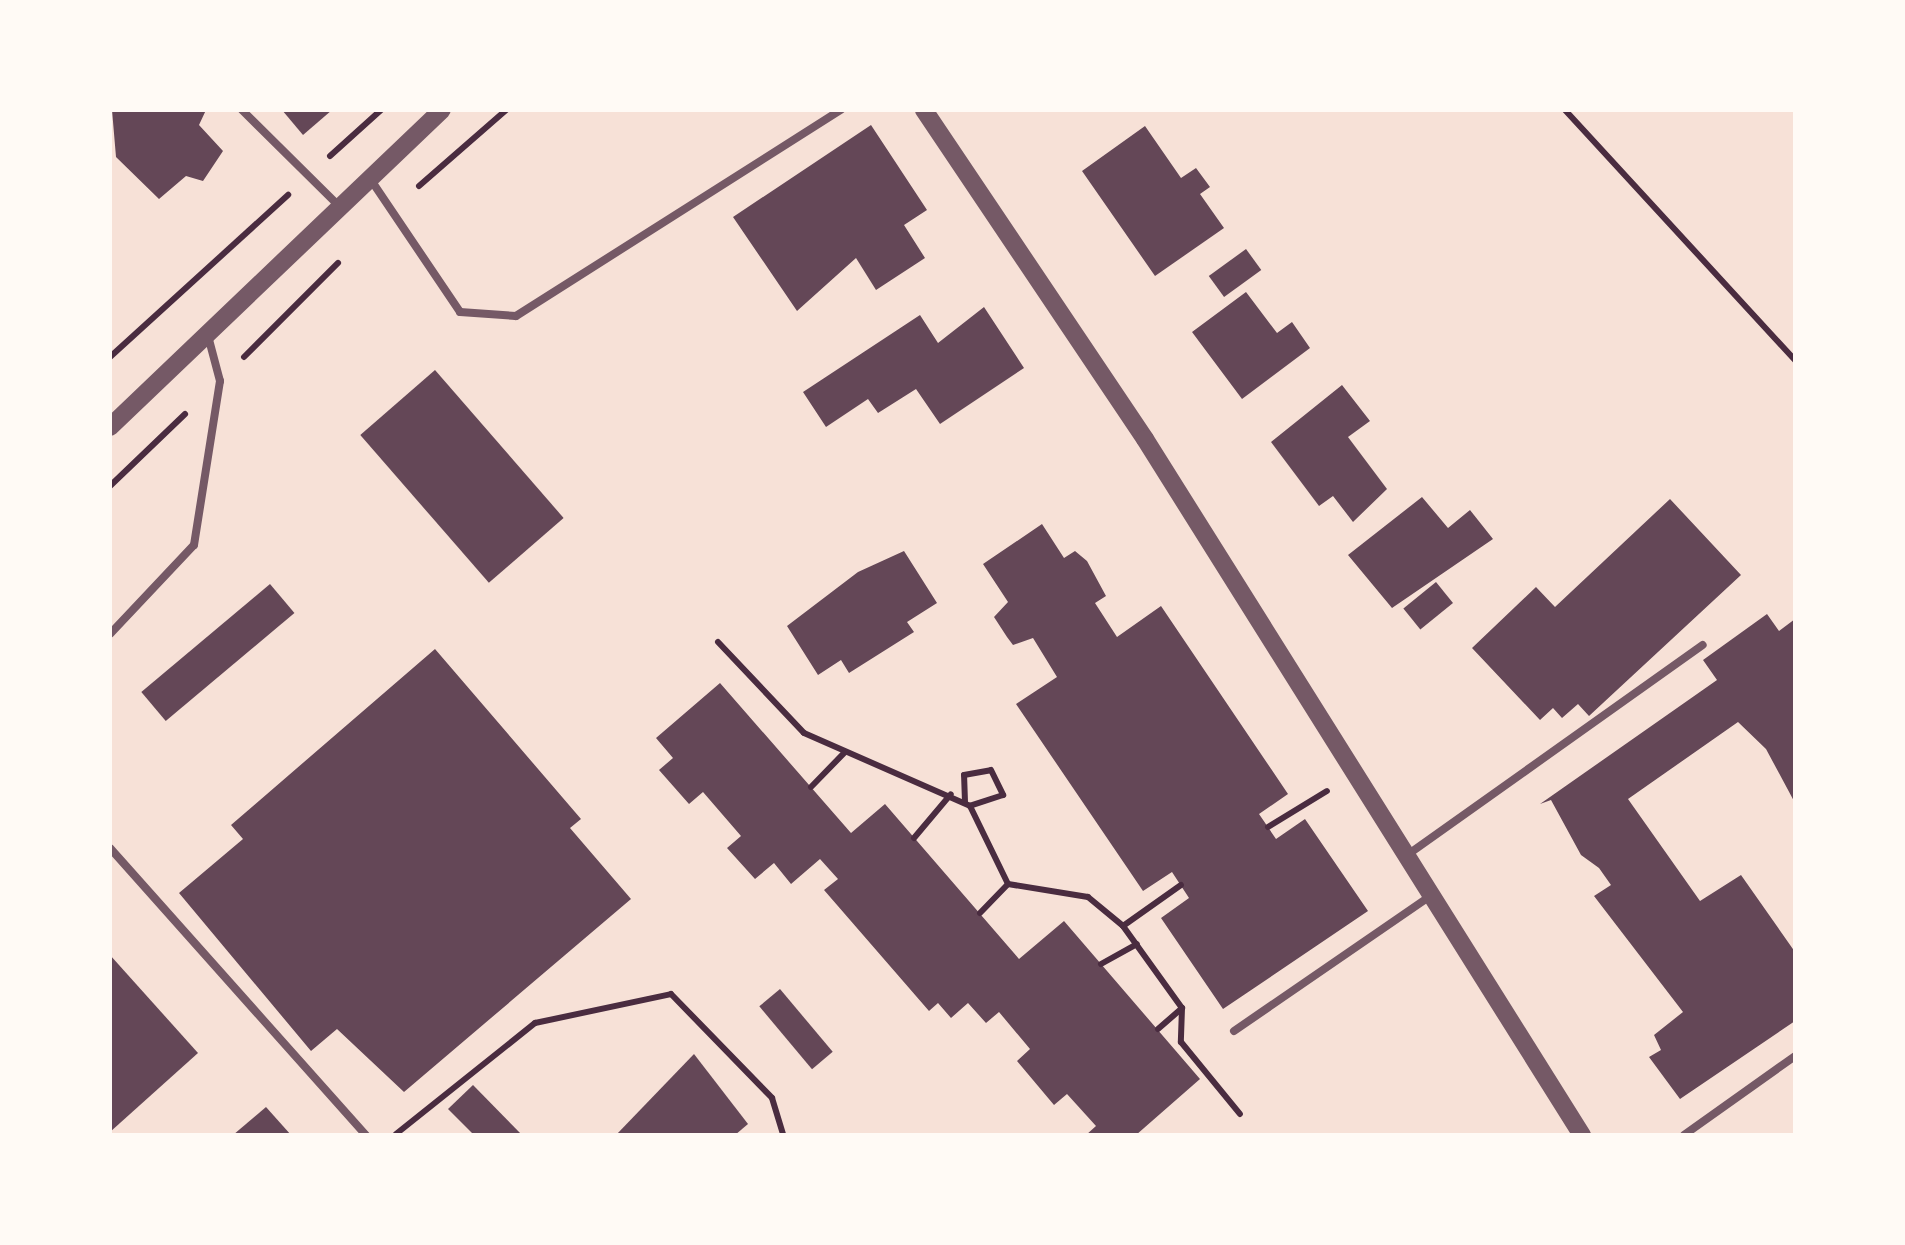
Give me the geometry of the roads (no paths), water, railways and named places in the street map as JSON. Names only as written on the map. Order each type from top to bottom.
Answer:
[{"type":"street","points":[[110,427],[208,336],[337,204],[442,110]]},
{"type":"street","points":[[924,110],[1410,853],[1582,1135]]},
{"type":"lane","points":[[242,110],[337,204]]},
{"type":"lane","points":[[367,176],[460,312],[516,316],[841,110]]},
{"type":"lane","points":[[110,634],[194,544],[220,381],[208,336]]},
{"type":"lane","points":[[1410,853],[1703,645]]},
{"type":"lane","points":[[110,848],[366,1135]]},
{"type":"lane","points":[[1234,1031],[1435,892]]},
{"type":"lane","points":[[1684,1135],[1795,1056]]}]
